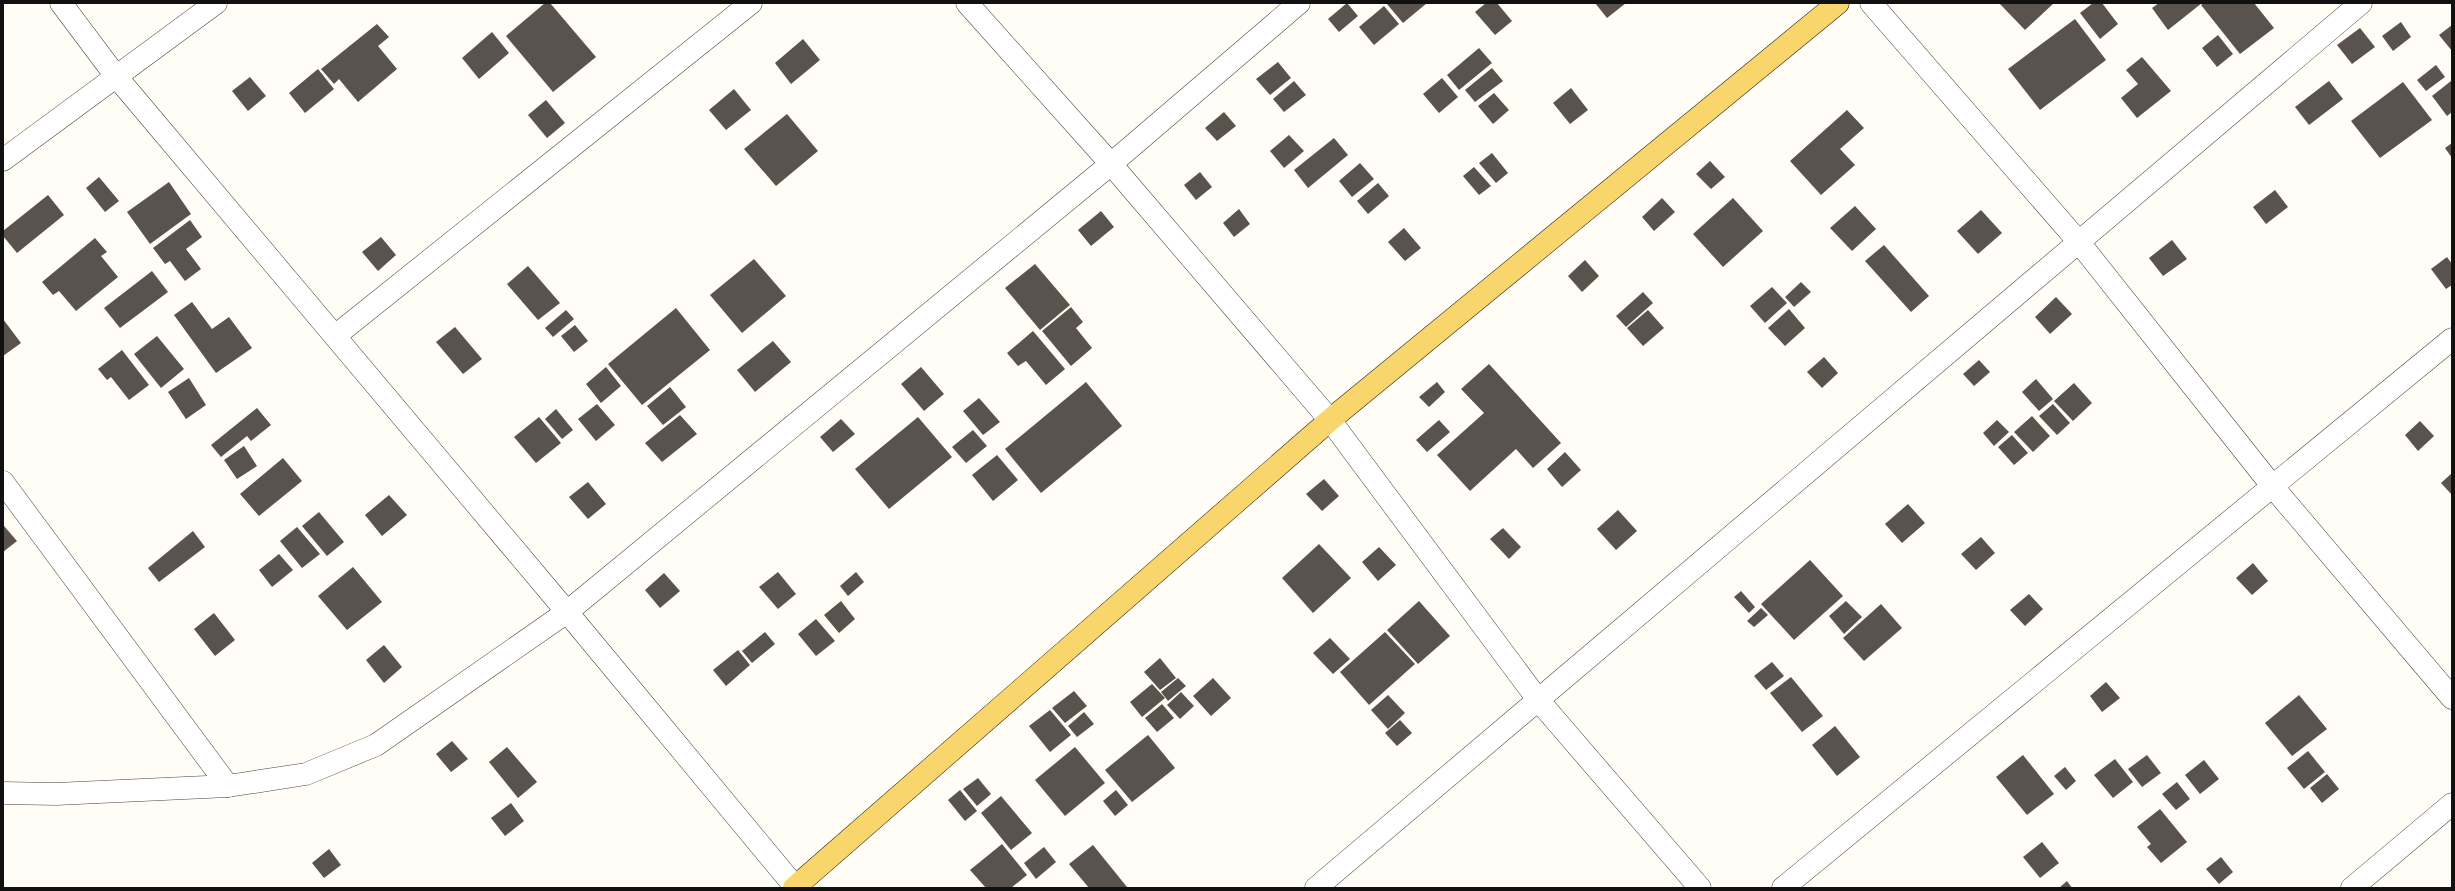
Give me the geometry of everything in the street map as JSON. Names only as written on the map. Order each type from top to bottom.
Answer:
[{"type":"main road","points":[[795,888],[1330,420],[1838,3]]},
{"type":"street","points":[[61,3],[115,75],[567,612],[795,888]]},
{"type":"street","points":[[3,160],[115,75],[216,3]]},
{"type":"street","points":[[335,336],[750,3]]},
{"type":"street","points":[[967,3],[1111,164],[1330,420],[1539,700],[1700,888]]},
{"type":"street","points":[[3,793],[56,794],[228,786],[306,774],[376,745],[567,612],[1111,164],[1299,3]]},
{"type":"street","points":[[1871,3],[2078,241],[2273,487],[2452,698]]},
{"type":"street","points":[[1316,888],[2078,241],[2361,3]]},
{"type":"street","points":[[1783,888],[2452,339]]},
{"type":"street","points":[[3,482],[228,786]]},
{"type":"street","points":[[2352,888],[2452,804]]},
{"type":"building","points":[[545,3],[550,3],[596,57],[553,92],[506,36]]},
{"type":"building","points":[[1347,3],[1358,16],[1339,32],[1328,19]]},
{"type":"building","points":[[1427,3],[1403,23],[1387,4]]},
{"type":"building","points":[[1486,3],[1497,3],[1512,21],[1495,35],[1475,12]]},
{"type":"building","points":[[1595,3],[1626,3],[1607,18]]},
{"type":"building","points":[[1999,3],[2054,3],[2025,30]]},
{"type":"building","points":[[2093,3],[2102,3],[2118,24],[2100,39],[2080,13]]},
{"type":"building","points":[[2159,3],[2202,3],[2168,30],[2152,8]]},
{"type":"building","points":[[2204,3],[2254,3],[2274,28],[2240,54],[2201,5]]},
{"type":"building","points":[[1384,6],[1399,24],[1374,45],[1359,27]]},
{"type":"building","points":[[2075,19],[2106,60],[2040,110],[2008,69]]},
{"type":"building","points":[[2401,22],[2411,37],[2393,51],[2382,36]]},
{"type":"building","points":[[377,24],[389,37],[378,46],[397,69],[358,102],[339,79],[334,84],[321,69]]},
{"type":"building","points":[[2452,25],[2452,51],[2439,35]]},
{"type":"building","points":[[2360,28],[2375,47],[2352,64],[2337,45]]},
{"type":"building","points":[[492,32],[509,53],[479,79],[462,58]]},
{"type":"building","points":[[2218,35],[2233,54],[2217,67],[2202,48]]},
{"type":"building","points":[[803,39],[820,60],[791,84],[775,63]]},
{"type":"building","points":[[1479,48],[1492,63],[1459,90],[1447,75]]},
{"type":"building","points":[[2142,57],[2171,91],[2137,118],[2121,98],[2138,84],[2126,70]]},
{"type":"building","points":[[1278,62],[1291,78],[1270,95],[1256,79]]},
{"type":"building","points":[[2436,65],[2445,77],[2426,91],[2417,80]]},
{"type":"building","points":[[1492,68],[1503,81],[1475,102],[1465,90]]},
{"type":"building","points":[[318,69],[334,89],[305,113],[289,93]]},
{"type":"building","points":[[250,77],[266,96],[248,111],[232,91]]},
{"type":"building","points":[[1442,78],[1458,97],[1439,113],[1423,94]]},
{"type":"building","points":[[1294,81],[1306,95],[1284,112],[1273,99]]},
{"type":"building","points":[[2329,81],[2343,99],[2309,125],[2295,107]]},
{"type":"building","points":[[2451,81],[2452,112],[2447,116],[2432,96]]},
{"type":"building","points":[[2403,82],[2432,120],[2380,158],[2351,121]]},
{"type":"building","points":[[1571,88],[1588,110],[1570,124],[1553,103]]},
{"type":"building","points":[[734,89],[751,110],[726,130],[709,110]]},
{"type":"building","points":[[1494,93],[1509,110],[1493,124],[1478,106]]},
{"type":"building","points":[[546,100],[565,123],[547,138],[528,115]]},
{"type":"building","points":[[1847,110],[1864,128],[1840,149],[1855,165],[1821,195],[1790,161]]},
{"type":"building","points":[[1224,112],[1236,126],[1217,141],[1205,128]]},
{"type":"building","points":[[787,114],[818,151],[776,186],[744,149]]},
{"type":"building","points":[[1289,135],[1304,151],[1284,168],[1270,151]]},
{"type":"building","points":[[1334,138],[1348,155],[1308,188],[1294,170]]},
{"type":"building","points":[[2452,143],[2452,158],[2445,148]]},
{"type":"building","points":[[1492,153],[1508,173],[1496,183],[1479,163]]},
{"type":"building","points":[[1710,161],[1725,177],[1711,189],[1696,174]]},
{"type":"building","points":[[1360,163],[1374,179],[1352,197],[1339,181]]},
{"type":"building","points":[[1474,167],[1491,186],[1479,195],[1463,176]]},
{"type":"building","points":[[1200,172],[1212,187],[1196,200],[1184,185]]},
{"type":"building","points":[[99,177],[119,201],[105,212],[86,188]]},
{"type":"building","points":[[169,182],[191,214],[150,244],[127,212]]},
{"type":"building","points":[[1378,183],[1389,196],[1368,214],[1357,201]]},
{"type":"building","points":[[2275,190],[2288,207],[2266,224],[2253,207]]},
{"type":"building","points":[[48,195],[64,215],[17,253],[3,236],[3,231]]},
{"type":"building","points":[[1662,198],[1675,212],[1654,231],[1642,217]]},
{"type":"building","points":[[1733,198],[1763,231],[1723,267],[1693,234]]},
{"type":"building","points":[[1855,206],[1876,229],[1852,251],[1830,228]]},
{"type":"building","points":[[1239,209],[1250,224],[1234,237],[1223,223]]},
{"type":"building","points":[[1981,210],[2002,233],[1978,254],[1957,231]]},
{"type":"building","points":[[1101,211],[1114,227],[1091,246],[1078,230]]},
{"type":"building","points":[[190,220],[202,237],[186,249],[201,269],[185,281],[170,261],[165,264],[153,248]]},
{"type":"building","points":[[1404,228],[1421,248],[1405,261],[1388,242]]},
{"type":"building","points":[[381,237],[396,255],[378,271],[362,252]]},
{"type":"building","points":[[95,238],[107,252],[101,256],[118,277],[76,311],[59,291],[53,295],[42,282]]},
{"type":"building","points":[[2172,240],[2187,259],[2163,276],[2149,258]]},
{"type":"building","points":[[1884,245],[1929,296],[1911,312],[1865,261]]},
{"type":"building","points":[[2447,257],[2452,264],[2452,285],[2446,289],[2431,269]]},
{"type":"building","points":[[754,259],[786,296],[742,333],[710,295]]},
{"type":"building","points":[[1585,260],[1599,276],[1582,292],[1568,276]]},
{"type":"building","points":[[1035,264],[1070,305],[1040,330],[1005,288]]},
{"type":"building","points":[[528,266],[560,303],[538,320],[507,284]]},
{"type":"building","points":[[152,271],[168,292],[120,328],[104,308]]},
{"type":"building","points":[[1801,282],[1811,292],[1794,307],[1785,297]]},
{"type":"building","points":[[1772,287],[1787,303],[1765,323],[1750,306]]},
{"type":"building","points":[[1643,292],[1653,303],[1626,327],[1616,316]]},
{"type":"building","points":[[2056,297],[2072,314],[2050,334],[2035,317]]},
{"type":"building","points":[[192,302],[212,329],[229,317],[252,348],[216,373],[174,315]]},
{"type":"building","points":[[1071,307],[1083,322],[1076,328],[1092,348],[1071,366],[1042,331]]},
{"type":"building","points":[[676,308],[710,350],[642,405],[608,364]]},
{"type":"building","points":[[1789,309],[1805,328],[1785,346],[1768,328]]},
{"type":"building","points":[[566,310],[574,319],[553,337],[545,328]]},
{"type":"building","points":[[1648,310],[1664,328],[1643,346],[1627,328]]},
{"type":"building","points":[[3,319],[21,343],[3,356]]},
{"type":"building","points":[[575,325],[588,341],[574,352],[561,336]]},
{"type":"building","points":[[455,327],[482,359],[463,374],[436,342]]},
{"type":"building","points":[[1033,331],[1065,369],[1046,385],[1026,361],[1018,366],[1007,353]]},
{"type":"building","points":[[157,336],[184,369],[161,388],[134,354]]},
{"type":"building","points":[[773,341],[791,362],[755,392],[737,370]]},
{"type":"building","points":[[122,350],[149,385],[129,400],[111,377],[107,380],[98,369]]},
{"type":"building","points":[[1824,357],[1838,373],[1822,388],[1807,372]]},
{"type":"building","points":[[1979,360],[1990,372],[1974,386],[1963,374]]},
{"type":"building","points":[[1489,364],[1561,443],[1533,468],[1516,449],[1470,491],[1437,455],[1484,413],[1461,389]]},
{"type":"building","points":[[606,367],[621,386],[601,403],[586,384]]},
{"type":"building","points":[[921,367],[944,394],[924,411],[901,384]]},
{"type":"building","points":[[189,378],[206,405],[186,419],[168,392]]},
{"type":"building","points":[[2036,379],[2053,399],[2039,411],[2022,392]]},
{"type":"building","points":[[1086,382],[1122,426],[1041,493],[1005,449]]},
{"type":"building","points":[[1437,382],[1445,392],[1429,407],[1419,397]]},
{"type":"building","points":[[2074,383],[2092,403],[2073,421],[2054,401]]},
{"type":"building","points":[[670,387],[686,407],[663,425],[647,406]]},
{"type":"building","points":[[979,398],[1000,422],[983,435],[963,411]]},
{"type":"building","points":[[597,404],[615,425],[596,441],[578,419]]},
{"type":"building","points":[[2053,404],[2070,423],[2057,435],[2039,416]]},
{"type":"building","points":[[257,408],[271,425],[251,441],[247,436],[221,457],[211,445]]},
{"type":"building","points":[[556,409],[573,430],[562,439],[545,419]]},
{"type":"building","points":[[680,415],[697,434],[662,462],[645,443]]},
{"type":"building","points":[[2032,416],[2050,436],[2033,452],[2014,432]]},
{"type":"building","points":[[539,417],[561,443],[536,463],[514,437]]},
{"type":"building","points":[[918,417],[952,457],[889,509],[855,469]]},
{"type":"building","points":[[841,419],[855,434],[833,452],[820,437]]},
{"type":"building","points":[[1439,420],[1450,432],[1427,452],[1416,440]]},
{"type":"building","points":[[1997,420],[2009,432],[1994,446],[1983,433]]},
{"type":"building","points":[[2420,421],[2434,436],[2418,451],[2405,435]]},
{"type":"building","points":[[973,430],[987,446],[966,463],[952,447]]},
{"type":"building","points":[[2012,435],[2028,453],[2014,465],[1998,447]]},
{"type":"building","points":[[244,446],[257,466],[237,479],[224,460]]},
{"type":"building","points":[[1565,452],[1581,470],[1562,487],[1547,469]]},
{"type":"building","points":[[997,455],[1018,480],[993,501],[972,475]]},
{"type":"building","points":[[283,458],[302,481],[259,516],[240,494]]},
{"type":"building","points":[[2452,473],[2452,495],[2441,483]]},
{"type":"building","points":[[1324,479],[1339,496],[1322,511],[1306,494]]},
{"type":"building","points":[[588,482],[606,504],[588,519],[569,497]]},
{"type":"building","points":[[389,495],[407,515],[382,536],[365,515]]},
{"type":"building","points":[[1908,504],[1925,523],[1902,543],[1885,524]]},
{"type":"building","points":[[1618,510],[1637,531],[1616,550],[1597,529]]},
{"type":"building","points":[[319,512],[344,542],[327,556],[302,526]]},
{"type":"building","points":[[4,526],[17,541],[3,552],[3,527]]},
{"type":"building","points":[[297,527],[320,554],[302,568],[280,541]]},
{"type":"building","points":[[1503,528],[1521,547],[1509,559],[1490,539]]},
{"type":"building","points":[[193,531],[205,547],[159,582],[148,568]]},
{"type":"building","points":[[1981,537],[1995,553],[1976,570],[1961,554]]},
{"type":"building","points":[[1319,544],[1351,578],[1313,613],[1282,578]]},
{"type":"building","points":[[1379,547],[1396,565],[1378,581],[1362,562]]},
{"type":"building","points":[[279,554],[293,570],[272,587],[259,570]]},
{"type":"building","points":[[1810,560],[1843,596],[1794,640],[1761,604]]},
{"type":"building","points":[[2253,563],[2268,581],[2252,595],[2236,578]]},
{"type":"building","points":[[353,567],[382,602],[347,630],[318,596]]},
{"type":"building","points":[[778,572],[796,594],[778,609],[759,587]]},
{"type":"building","points":[[856,572],[864,582],[848,596],[840,586]]},
{"type":"building","points":[[664,573],[680,591],[660,608],[645,590]]},
{"type":"building","points":[[1741,591],[1755,607],[1749,613],[1734,597]]},
{"type":"building","points":[[2029,594],[2043,609],[2025,626],[2010,610]]},
{"type":"building","points":[[841,601],[855,619],[839,633],[824,615]]},
{"type":"building","points":[[1419,601],[1450,636],[1418,664],[1387,630]]},
{"type":"building","points":[[1846,601],[1862,617],[1844,634],[1829,616]]},
{"type":"building","points":[[1881,604],[1902,628],[1864,661],[1843,638]]},
{"type":"building","points":[[1761,608],[1768,615],[1754,627],[1747,621]]},
{"type":"building","points":[[214,613],[235,640],[215,656],[194,629]]},
{"type":"building","points":[[816,619],[835,641],[816,656],[798,634]]},
{"type":"building","points":[[765,632],[775,644],[752,663],[742,651]]},
{"type":"building","points":[[1385,632],[1415,664],[1369,705],[1340,672]]},
{"type":"building","points":[[1330,638],[1350,659],[1333,674],[1313,653]]},
{"type":"building","points":[[384,645],[402,667],[384,683],[366,660]]},
{"type":"building","points":[[738,650],[750,665],[726,686],[713,670]]},
{"type":"building","points":[[1160,658],[1176,678],[1160,690],[1144,672]]},
{"type":"building","points":[[1772,662],[1784,676],[1766,690],[1754,676]]},
{"type":"building","points":[[1791,677],[1823,716],[1802,732],[1770,693]]},
{"type":"building","points":[[1178,678],[1186,686],[1168,701],[1161,692]]},
{"type":"building","points":[[1213,678],[1231,698],[1211,716],[1193,696]]},
{"type":"building","points":[[2106,682],[2120,698],[2102,712],[2090,696]]},
{"type":"building","points":[[1152,684],[1165,698],[1142,717],[1130,702]]},
{"type":"building","points":[[1074,691],[1087,706],[1065,723],[1052,708]]},
{"type":"building","points":[[1181,692],[1194,706],[1180,719],[1167,705]]},
{"type":"building","points":[[1388,695],[1405,713],[1388,729],[1371,710]]},
{"type":"building","points":[[2299,695],[2327,729],[2292,756],[2265,723]]},
{"type":"building","points":[[1162,704],[1174,718],[1157,732],[1145,718]]},
{"type":"building","points":[[1050,710],[1071,735],[1050,752],[1029,726]]},
{"type":"building","points":[[1084,712],[1094,724],[1077,737],[1068,726]]},
{"type":"building","points":[[1400,720],[1412,733],[1397,746],[1385,733]]},
{"type":"building","points":[[1835,726],[1860,757],[1837,776],[1812,745]]},
{"type":"building","points":[[1148,735],[1175,768],[1132,802],[1105,770]]},
{"type":"building","points":[[452,741],[468,759],[451,772],[436,754]]},
{"type":"building","points":[[507,747],[537,782],[518,798],[489,762]]},
{"type":"building","points":[[1075,747],[1105,783],[1065,816],[1035,780]]},
{"type":"building","points":[[2308,751],[2325,772],[2304,789],[2287,768]]},
{"type":"building","points":[[2023,755],[2054,794],[2027,815],[1996,777]]},
{"type":"building","points":[[2147,755],[2161,773],[2142,787],[2128,769]]},
{"type":"building","points":[[2115,759],[2133,782],[2113,798],[2094,775]]},
{"type":"building","points":[[2204,760],[2219,779],[2200,794],[2185,775]]},
{"type":"building","points":[[2065,767],[2076,781],[2066,790],[2054,776]]},
{"type":"building","points":[[2327,774],[2339,789],[2322,803],[2310,788]]},
{"type":"building","points":[[978,778],[991,794],[977,806],[963,789]]},
{"type":"building","points":[[2177,782],[2190,799],[2176,810],[2162,794]]},
{"type":"building","points":[[960,790],[977,811],[965,821],[948,800]]},
{"type":"building","points":[[1116,790],[1128,805],[1115,816],[1103,801]]},
{"type":"building","points":[[1001,796],[1032,833],[1011,850],[981,813]]},
{"type":"building","points":[[511,803],[524,821],[505,836],[491,818]]},
{"type":"building","points":[[2160,809],[2187,842],[2161,863],[2147,847],[2151,844],[2137,827]]},
{"type":"building","points":[[2042,842],[2059,863],[2040,878],[2023,857]]},
{"type":"building","points":[[1002,844],[1027,875],[1011,888],[986,888],[970,870]]},
{"type":"building","points":[[1093,845],[1127,887],[1126,888],[1089,888],[1069,864]]},
{"type":"building","points":[[1044,847],[1056,862],[1036,879],[1024,863]]},
{"type":"building","points":[[329,849],[341,865],[324,878],[312,863]]},
{"type":"building","points":[[2221,857],[2233,872],[2219,884],[2206,869]]},
{"type":"building","points":[[2067,881],[2072,888],[2059,888]]}]
